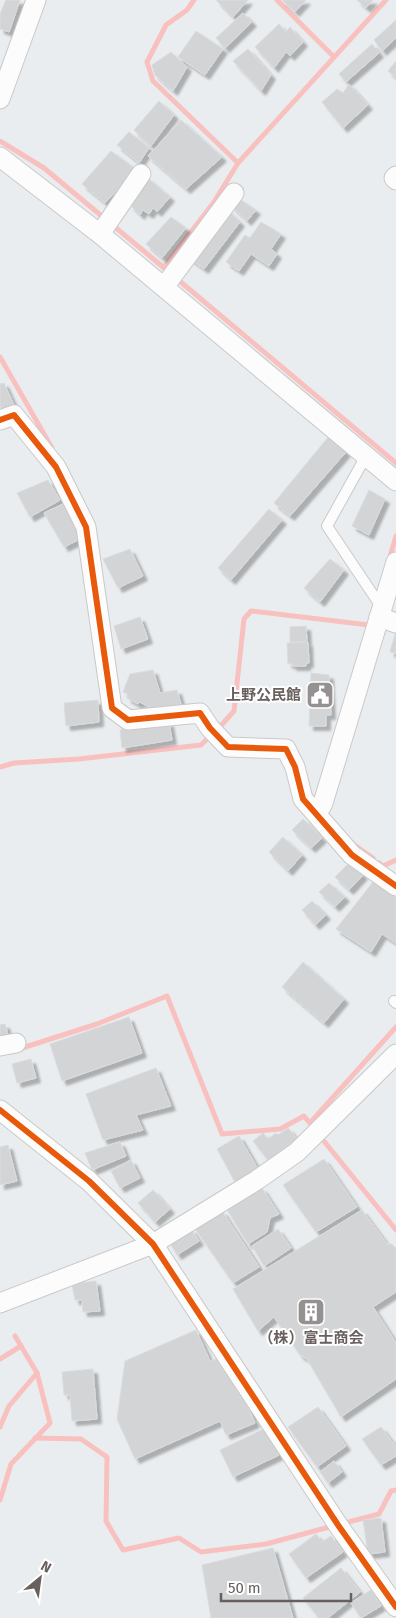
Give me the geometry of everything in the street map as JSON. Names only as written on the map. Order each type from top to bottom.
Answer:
[{"type":"street","points":[[0,99],[36,0]]},
{"type":"street","points":[[0,157],[105,226],[164,287],[396,481]]},
{"type":"street","points":[[105,226],[141,174]]},
{"type":"street","points":[[164,287],[234,194]]},
{"type":"street","points":[[0,420],[14,415],[56,467],[86,527],[112,708],[128,720],[200,713],[228,747],[286,749],[295,767],[303,799],[320,809],[352,854],[396,886]]},
{"type":"street","points":[[320,809],[396,562]]},
{"type":"street","points":[[0,1303],[153,1244],[257,1180],[297,1152],[396,1054]]},
{"type":"street","points":[[0,1110],[89,1182],[153,1244],[338,1525],[396,1607]]},
{"type":"lane","points":[[366,456],[327,526],[382,610]]},
{"type":"building","points":[[6,0],[20,0],[9,32],[0,29],[0,14]]},
{"type":"building","points":[[216,0],[248,0],[233,17]]},
{"type":"building","points":[[282,0],[306,0],[295,12]]},
{"type":"building","points":[[357,0],[373,0],[366,8]]},
{"type":"building","points":[[243,13],[252,22],[225,48],[216,38]]},
{"type":"building","points":[[396,20],[396,38],[382,51],[374,40]]},
{"type":"building","points":[[279,24],[286,32],[290,27],[303,42],[290,56],[286,52],[274,68],[255,47]]},
{"type":"building","points":[[196,31],[223,49],[205,75],[178,57]]},
{"type":"building","points":[[372,44],[379,53],[346,82],[339,74]]},
{"type":"building","points":[[248,49],[271,75],[261,91],[233,61]]},
{"type":"building","points":[[171,52],[187,67],[173,91],[155,75],[152,65]]},
{"type":"building","points":[[396,61],[396,78],[388,71]]},
{"type":"building","points":[[349,84],[368,105],[343,128],[322,102],[337,89],[343,93]]},
{"type":"building","points":[[159,101],[174,115],[151,146],[134,130]]},
{"type":"building","points":[[181,120],[222,157],[186,189],[148,156]]},
{"type":"building","points":[[129,132],[149,148],[139,163],[117,145]]},
{"type":"building","points":[[111,151],[136,169],[105,203],[82,184]]},
{"type":"building","points":[[148,178],[170,197],[157,212],[153,208],[149,214],[143,210],[140,215],[130,205]]},
{"type":"building","points":[[238,198],[256,210],[247,221],[231,206]]},
{"type":"building","points":[[226,209],[240,222],[204,269],[184,254]]},
{"type":"building","points":[[171,217],[186,228],[162,258],[146,244]]},
{"type":"building","points":[[261,222],[281,234],[271,249],[277,254],[269,266],[251,254],[239,271],[226,262],[245,235],[250,238]]},
{"type":"building","points":[[4,383],[14,405],[3,412],[0,406],[0,384]]},
{"type":"building","points":[[329,436],[346,452],[290,516],[274,503]]},
{"type":"building","points":[[48,480],[60,500],[30,517],[17,493]]},
{"type":"building","points":[[369,490],[385,499],[369,535],[352,526]]},
{"type":"building","points":[[65,503],[82,538],[64,547],[44,513]]},
{"type":"building","points":[[269,509],[282,520],[231,580],[218,568]]},
{"type":"building","points":[[130,549],[143,576],[118,588],[103,559]]},
{"type":"building","points":[[330,559],[344,570],[320,602],[304,588]]},
{"type":"building","points":[[140,617],[148,639],[121,649],[114,626]]},
{"type":"building","points":[[306,626],[307,641],[290,642],[290,627]]},
{"type":"building","points":[[396,631],[396,653],[390,652]]},
{"type":"building","points":[[308,642],[309,663],[306,663],[306,666],[292,666],[292,663],[288,664],[287,643]]},
{"type":"building","points":[[153,670],[160,693],[177,690],[181,704],[154,710],[140,702],[138,704],[127,698],[128,694],[123,692],[130,674]]},
{"type":"building","name":"上野公民館","points":[[311,673],[329,675],[331,715],[326,715],[326,726],[309,726]]},
{"type":"building","points":[[98,700],[99,722],[66,726],[64,703]]},
{"type":"building","points":[[169,722],[172,740],[122,748],[120,730]]},
{"type":"building","points":[[303,819],[322,838],[311,848],[292,830]]},
{"type":"building","points":[[283,837],[302,855],[288,871],[269,852]]},
{"type":"building","points":[[350,862],[363,875],[349,890],[335,877]]},
{"type":"building","points":[[373,882],[396,897],[396,943],[382,934],[371,952],[336,929]]},
{"type":"building","points":[[329,883],[345,897],[335,907],[319,892]]},
{"type":"building","points":[[312,901],[326,915],[315,925],[302,910]]},
{"type":"building","points":[[303,962],[344,999],[324,1023],[282,987]]},
{"type":"building","points":[[129,1017],[142,1053],[62,1081],[50,1044]]},
{"type":"building","points":[[5,1024],[9,1038],[0,1041],[0,1025]]},
{"type":"building","points":[[31,1059],[36,1078],[17,1083],[12,1064]]},
{"type":"building","points":[[156,1068],[171,1106],[136,1115],[143,1130],[103,1140],[86,1094]]},
{"type":"building","points":[[288,1128],[297,1139],[268,1160],[253,1141],[263,1133],[268,1139]]},
{"type":"building","points":[[239,1136],[258,1169],[235,1182],[217,1149]]},
{"type":"building","points":[[120,1142],[126,1156],[92,1170],[85,1153]]},
{"type":"building","points":[[8,1145],[17,1181],[0,1185],[0,1147]]},
{"type":"building","points":[[324,1159],[357,1207],[316,1232],[283,1185]]},
{"type":"building","points":[[131,1160],[140,1178],[120,1188],[111,1171]]},
{"type":"building","points":[[262,1188],[279,1214],[270,1218],[267,1232],[248,1244],[225,1206]]},
{"type":"building","points":[[153,1190],[170,1209],[155,1222],[138,1203]]},
{"type":"building","name":"（株）富士商会","points":[[362,1210],[387,1244],[392,1244],[396,1250],[396,1292],[373,1307],[396,1343],[396,1379],[341,1417],[307,1359],[300,1355],[274,1317],[258,1331],[233,1289]]},
{"type":"building","points":[[222,1211],[259,1267],[233,1283],[194,1227]]},
{"type":"building","points":[[191,1229],[199,1241],[177,1255],[170,1243]]},
{"type":"building","points":[[278,1229],[291,1248],[264,1266],[252,1246]]},
{"type":"building","points":[[96,1281],[100,1311],[83,1312],[82,1300],[75,1300],[72,1284]]},
{"type":"building","points":[[196,1330],[210,1361],[221,1357],[230,1366],[255,1423],[226,1435],[220,1421],[135,1459],[117,1419],[125,1361]]},
{"type":"building","points":[[93,1369],[97,1419],[72,1421],[70,1395],[64,1395],[62,1372]]},
{"type":"building","points":[[318,1407],[346,1446],[317,1467],[288,1427]]},
{"type":"building","points":[[381,1427],[396,1447],[396,1456],[381,1465],[362,1439]]},
{"type":"building","points":[[266,1428],[279,1455],[233,1477],[220,1450]]},
{"type":"building","points":[[334,1461],[342,1472],[328,1483],[320,1472]]},
{"type":"building","points":[[381,1518],[385,1552],[368,1554],[363,1520]]},
{"type":"building","points":[[316,1534],[322,1542],[331,1536],[343,1552],[306,1578],[289,1554]]},
{"type":"building","points":[[273,1548],[293,1618],[211,1618],[202,1565]]},
{"type":"building","points":[[341,1568],[360,1592],[328,1618],[319,1618],[303,1598]]},
{"type":"building","points":[[371,1590],[381,1606],[361,1618],[351,1603]]},
{"type":"waterway","points":[[194,0],[187,10],[166,25],[147,62],[153,81],[238,163]]},
{"type":"waterway","points":[[277,0],[334,57]]},
{"type":"waterway","points":[[164,267],[214,202],[238,163],[386,0]]},
{"type":"waterway","points":[[0,141],[44,168],[169,272]]},
{"type":"waterway","points":[[176,278],[396,463]]},
{"type":"waterway","points":[[0,357],[52,448]]},
{"type":"waterway","points":[[389,560],[396,536]]},
{"type":"waterway","points":[[218,729],[234,711],[244,619],[251,611],[369,625]]},
{"type":"waterway","points":[[0,767],[14,763],[79,759],[201,745],[211,735]]},
{"type":"waterway","points":[[353,844],[373,858]]},
{"type":"waterway","points":[[379,863],[383,866],[396,860]]},
{"type":"waterway","points":[[19,1049],[97,1024],[167,996],[222,1134],[280,1129],[304,1116],[314,1128]]},
{"type":"waterway","points":[[310,1123],[396,1027]]},
{"type":"waterway","points":[[319,1135],[396,1230]]},
{"type":"waterway","points":[[0,1500],[11,1464],[50,1423],[37,1373],[15,1336]]},
{"type":"waterway","points":[[0,1359],[21,1346]]},
{"type":"waterway","points":[[0,1427],[9,1406],[37,1373]]},
{"type":"waterway","points":[[35,1438],[81,1439],[107,1457],[106,1521],[123,1550],[179,1538],[201,1552],[266,1544],[333,1526]]},
{"type":"waterway","points":[[341,1524],[379,1514],[391,1491],[396,1490]]},
{"type":"cycle path","points":[[0,420],[14,415],[56,467],[86,527],[112,708],[128,720],[200,713],[210,728],[228,747],[286,749],[295,767],[303,799],[352,855],[396,886]]},
{"type":"cycle path","points":[[0,1110],[89,1181],[153,1244],[338,1525],[396,1607]]},
{"type":"place","name":"上野公民館","points":[[320,695]]},
{"type":"place","name":"（株）富士商会","points":[[311,1312]]}]
